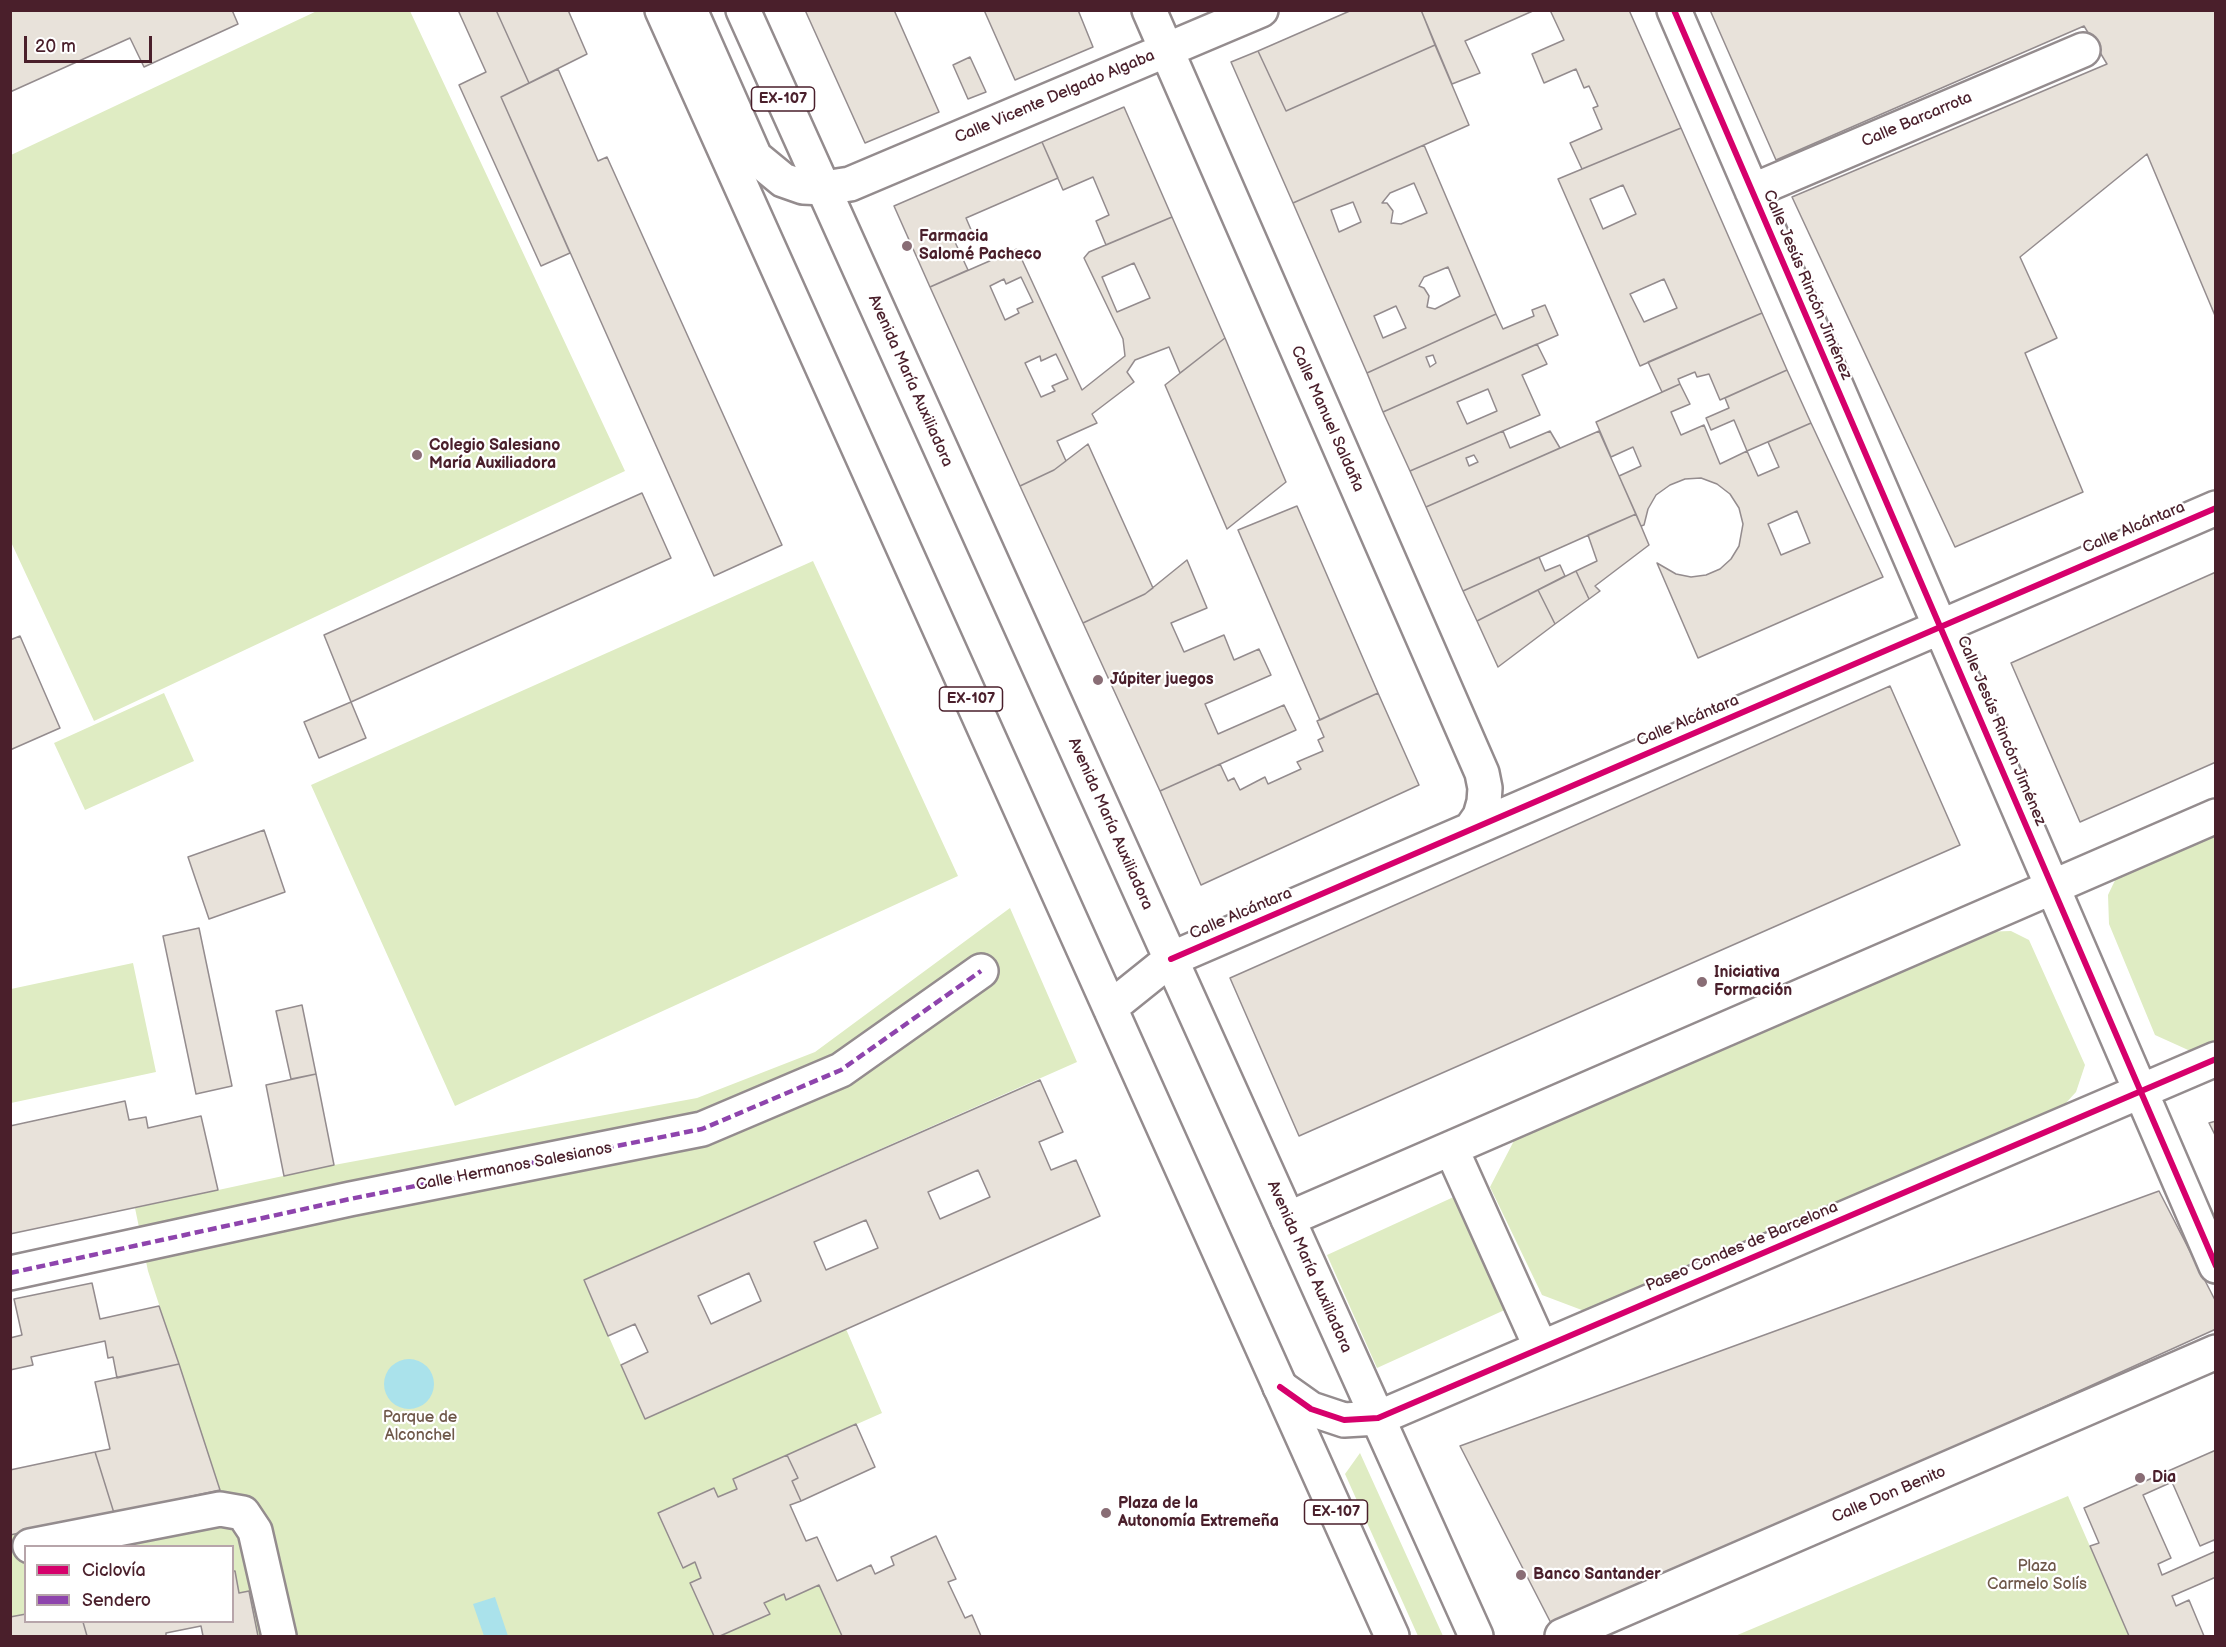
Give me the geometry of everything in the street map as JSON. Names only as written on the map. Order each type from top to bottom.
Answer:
[{"type":"street","name":"EX-107","points":[[662,10],[1392,1636]]},
{"type":"street","points":[[690,10],[755,157],[783,180],[803,187],[837,186]]},
{"type":"street","name":"Avenida María Auxiliadora","points":[[743,10],[837,186],[1171,959],[1476,1636]]},
{"type":"street","name":"Calle Manuel Saldaña","points":[[1149,10],[1482,773],[1485,788],[1484,802],[1480,816],[1471,829]]},
{"type":"street","name":"Calle Vicente Delgado Algaba","points":[[837,186],[1261,10]]},
{"type":"street","name":"Calle Jesús Rincón Jiménez","points":[[1674,10],[2216,1266]]},
{"type":"street","name":"Calle Barcarrota","points":[[1752,191],[2083,50]]},
{"type":"street","name":"Calle Alcántara","points":[[1110,1008],[1171,959],[2216,508]]},
{"type":"street","points":[[1288,1219],[2216,816]]},
{"type":"street","name":"Calle Hermanos Salesianos","points":[[10,1273],[350,1199],[702,1129],[841,1070],[981,971]]},
{"type":"street","name":"Paseo Condes de Barcelona","points":[[1280,1387],[1311,1409],[1344,1420],[1378,1418],[2216,1059]]},
{"type":"street","points":[[1451,1148],[1541,1348]]},
{"type":"street","name":"Calle Don Benito","points":[[1562,1636],[2216,1352]]},
{"type":"street","points":[[38,1545],[220,1509],[243,1513],[255,1531],[279,1636]]},
{"type":"green space","points":[[319,10],[410,11],[625,471],[94,721],[11,542],[11,155]]},
{"type":"green space","points":[[813,561],[958,876],[455,1106],[311,785]]},
{"type":"green space","points":[[164,693],[194,761],[85,810],[54,743]]},
{"type":"green space","points":[[2215,831],[2215,1046],[2197,1054],[2155,1035],[2109,924],[2108,895],[2119,872]]},
{"type":"green space","name":"Parque de Alconchel","points":[[1010,908],[1077,1062],[584,1280],[645,1419],[846,1329],[882,1413],[733,1479],[737,1489],[718,1497],[659,1513],[682,1568],[695,1562],[701,1578],[690,1583],[714,1636],[258,1636],[249,1592],[239,1593],[234,1571],[234,1545],[24,1545],[24,1614],[11,1617],[10,1535],[220,1490],[148,1271],[135,1208],[334,1165],[697,1098],[815,1052]]},
{"type":"green space","points":[[2011,931],[2029,940],[2085,1065],[2076,1092],[2054,1116],[1595,1315],[1542,1295],[1490,1187],[1518,1133],[1980,932]]},
{"type":"green space","points":[[133,963],[156,1072],[11,1103],[11,989]]},
{"type":"green space","points":[[1458,1195],[1509,1308],[1377,1368],[1327,1255]]},
{"type":"green space","points":[[1360,1453],[1443,1636],[1418,1636],[1345,1474]]},
{"type":"green space","name":"Plaza Carmelo Solís","points":[[2068,1496],[2129,1636],[1735,1636]]},
{"type":"green space","points":[[819,1585],[842,1636],[720,1636],[769,1614],[764,1603],[784,1594],[787,1600]]},
{"type":"water","points":[[404,1359],[414,1359],[427,1366],[434,1379],[434,1389],[427,1402],[414,1409],[404,1409],[395,1405],[388,1398],[384,1389],[384,1379],[388,1370],[395,1363]]},
{"type":"water","points":[[495,1597],[508,1636],[484,1636],[473,1604]]},
{"type":"building","points":[[10,10],[232,10],[238,24],[144,67],[130,38],[10,92]]},
{"type":"building","points":[[458,10],[496,10],[529,83],[501,97],[570,253],[541,266],[459,85],[486,72]]},
{"type":"building","points":[[496,10],[568,10],[587,54],[529,83]]},
{"type":"building","points":[[805,10],[894,10],[939,112],[865,143]]},
{"type":"building","points":[[984,10],[1078,10],[1093,47],[1015,80]]},
{"type":"building","points":[[1352,10],[1421,10],[1435,45],[1286,111],[1258,51]]},
{"type":"building","points":[[1421,10],[1535,10],[1465,41],[1480,73],[1452,84]]},
{"type":"building","points":[[1550,10],[1629,10],[1681,128],[1582,169],[1570,143],[1602,129],[1593,108],[1598,106],[1589,86],[1584,88],[1576,69],[1544,83],[1532,54],[1564,40]]},
{"type":"building","points":[[1710,10],[2216,10],[2216,318],[2147,154],[2020,257],[2057,338],[2025,353],[2083,492],[1955,547],[1792,197],[2107,64],[2084,26],[1776,160]]},
{"type":"building","points":[[1435,45],[1469,125],[1293,203],[1231,62],[1258,51],[1286,111]]},
{"type":"building","points":[[970,57],[986,92],[968,99],[953,65]]},
{"type":"building","points":[[558,69],[598,161],[607,157],[782,545],[714,576],[501,97]]},
{"type":"building","points":[[1124,107],[1172,217],[1106,245],[1096,221],[1109,215],[1093,177],[1063,190],[1042,142]]},
{"type":"building","points":[[1681,128],[1762,313],[1640,366],[1558,179]],"holes":[[[1623,185],[1636,214],[1603,229],[1590,199]],[[1664,279],[1677,308],[1644,322],[1630,294]]]},
{"type":"building","points":[[1042,142],[1058,178],[966,218],[972,232],[954,240],[968,270],[930,287],[894,206]]},
{"type":"building","points":[[1424,145],[1496,314],[1367,373],[1293,203]],"holes":[[[1414,183],[1427,213],[1401,224],[1391,223],[1393,211],[1387,203],[1382,203],[1390,193]],[[1353,202],[1361,222],[1339,232],[1331,210]],[[1448,267],[1460,296],[1435,309],[1427,307],[1429,296],[1424,288],[1419,286],[1424,277]],[[1396,306],[1406,328],[1383,338],[1374,316]]]},
{"type":"building","points":[[1172,217],[1225,338],[1180,373],[1169,347],[1135,360],[1127,372],[1134,382],[1092,414],[1097,423],[1057,441],[1066,461],[1054,470],[1020,486],[930,287],[1017,249],[1082,390],[1125,356],[1123,339],[1084,258],[1089,252]],"holes":[[[1134,263],[1150,298],[1117,312],[1102,277]],[[1021,277],[1033,302],[1017,309],[1019,313],[1005,320],[990,286],[1004,279],[1006,284]],[[1056,354],[1068,379],[1052,386],[1055,391],[1041,397],[1025,363],[1040,356],[1041,361]]]},
{"type":"building","points":[[1545,305],[1558,335],[1383,412],[1367,373],[1496,314],[1503,329],[1534,316],[1532,310]],"holes":[[[1433,355],[1436,363],[1430,367],[1426,357]]]},
{"type":"building","points":[[1762,313],[1787,370],[1720,400],[1709,374],[1697,377],[1695,372],[1678,379],[1680,384],[1662,392],[1648,362]]},
{"type":"building","points":[[1225,338],[1286,482],[1227,529],[1165,385]]},
{"type":"building","points":[[1537,344],[1547,364],[1522,375],[1540,415],[1410,471],[1383,412]],"holes":[[[1488,389],[1497,411],[1467,424],[1457,402]]]},
{"type":"building","points":[[1787,370],[1811,423],[1747,451],[1734,420],[1711,430],[1706,418],[1729,408],[1725,398]]},
{"type":"building","points":[[1680,384],[1690,404],[1671,412],[1681,435],[1704,425],[1720,464],[1747,451],[1758,476],[1779,467],[1768,442],[1811,423],[1883,577],[1698,658],[1657,563],[1676,574],[1691,577],[1706,575],[1720,569],[1731,559],[1739,546],[1743,524],[1739,508],[1730,494],[1717,484],[1701,478],[1685,479],[1670,485],[1656,495],[1648,509],[1644,525],[1641,526],[1619,476],[1641,466],[1633,447],[1611,457],[1596,422]],"holes":[[[1797,511],[1810,543],[1781,555],[1768,524]]]},
{"type":"building","points":[[1503,431],[1510,448],[1550,431],[1560,448],[1426,507],[1410,471]],"holes":[[[1474,455],[1478,462],[1469,466],[1466,458]]]},
{"type":"building","points":[[1599,431],[1636,514],[1463,591],[1426,507]]},
{"type":"building","points":[[1088,444],[1153,588],[1083,623],[1020,486],[1054,470]]},
{"type":"building","points":[[642,493],[671,558],[351,702],[324,635]]},
{"type":"building","points":[[1297,506],[1378,693],[1320,720],[1238,530]]},
{"type":"building","points":[[1636,514],[1649,545],[1595,586],[1600,591],[1589,599],[1576,571],[1597,561],[1588,535]]},
{"type":"building","points":[[1539,557],[1545,571],[1560,565],[1565,576],[1477,621],[1463,591]]},
{"type":"building","points":[[1187,560],[1207,608],[1171,623],[1184,652],[1224,635],[1234,660],[1259,649],[1271,675],[1205,704],[1218,734],[1284,705],[1296,730],[1160,791],[1083,623],[1145,594]]},
{"type":"building","points":[[1576,571],[1589,599],[1555,624],[1538,590]]},
{"type":"building","points":[[2216,572],[2216,762],[2080,822],[2011,663]]},
{"type":"building","points":[[1538,590],[1555,624],[1498,667],[1477,621]]},
{"type":"building","points":[[20,636],[60,728],[10,750],[10,640]]},
{"type":"building","points":[[1890,686],[1960,845],[1299,1136],[1230,978]]},
{"type":"building","points":[[1378,693],[1419,785],[1201,885],[1160,791],[1220,764],[1228,781],[1234,778],[1240,790],[1265,777],[1268,784],[1301,769],[1297,762],[1323,751],[1318,740],[1324,737],[1317,721]]},
{"type":"building","points":[[351,702],[366,738],[319,758],[304,722]]},
{"type":"building","points":[[264,830],[285,892],[209,919],[188,857]]},
{"type":"building","points":[[199,928],[232,1086],[196,1094],[163,936]]},
{"type":"building","points":[[302,1005],[316,1074],[291,1079],[276,1011]]},
{"type":"building","points":[[316,1074],[334,1165],[284,1176],[266,1085]]},
{"type":"building","points":[[1040,1080],[1063,1132],[1039,1142],[1051,1170],[1076,1160],[1100,1216],[645,1419],[621,1365],[648,1352],[635,1324],[608,1336],[584,1280]],"holes":[[[978,1170],[990,1197],[940,1219],[928,1192]],[[866,1220],[878,1248],[826,1270],[814,1242]],[[749,1273],[761,1301],[711,1324],[698,1296]]]},
{"type":"building","points":[[125,1101],[129,1120],[146,1117],[148,1128],[201,1116],[218,1190],[10,1234],[10,1126]]},
{"type":"building","points":[[2216,1121],[2216,1137],[2209,1123]]},
{"type":"building","points":[[2159,1191],[2216,1302],[2216,1329],[1554,1629],[1460,1446]]},
{"type":"building","points":[[92,1283],[100,1319],[159,1306],[179,1364],[117,1378],[113,1357],[108,1358],[105,1341],[31,1357],[33,1365],[10,1370],[10,1338],[22,1335],[14,1299]]},
{"type":"building","points":[[179,1364],[220,1490],[114,1513],[95,1452],[110,1449],[95,1382]]},
{"type":"building","points":[[856,1424],[875,1467],[801,1501],[792,1481],[798,1478],[787,1455]]},
{"type":"building","points":[[2216,1450],[2216,1543],[2214,1540],[2200,1546],[2172,1482],[2143,1495],[2171,1558],[2158,1564],[2162,1575],[2216,1551],[2216,1577],[2172,1596],[2176,1606],[2189,1600],[2204,1636],[2129,1636],[2090,1546],[2099,1543],[2084,1508]]},
{"type":"building","points":[[95,1452],[114,1513],[10,1535],[10,1470]]},
{"type":"building","points":[[787,1455],[798,1478],[792,1481],[801,1501],[790,1505],[806,1541],[817,1537],[837,1581],[871,1565],[875,1574],[894,1565],[891,1557],[936,1536],[956,1579],[948,1582],[965,1618],[972,1615],[981,1636],[842,1636],[819,1585],[786,1600],[784,1594],[764,1603],[770,1614],[720,1636],[714,1636],[690,1583],[701,1578],[695,1562],[683,1568],[658,1513],[714,1488],[718,1497],[737,1489],[733,1479]]},
{"type":"building","points":[[235,1571],[239,1593],[249,1591],[258,1636],[203,1636],[201,1626],[166,1633],[166,1636],[87,1636],[83,1623],[234,1623]]},
{"type":"building","points":[[24,1614],[24,1623],[83,1623],[87,1636],[10,1636],[10,1617]]},
{"type":"marked path","points":[[10,1273],[350,1199],[702,1129],[841,1070],[981,971]]},
{"type":"cycle path","points":[[1674,10],[2216,1266]]},
{"type":"cycle path","points":[[1171,959],[2216,508]]},
{"type":"cycle path","points":[[1280,1387],[1311,1409],[1344,1420],[1378,1418],[2216,1059]]},
{"type":"place","name":"Farmacia Salomé Pacheco","points":[[907,246]]},
{"type":"place","name":"Colegio Salesiano María Auxiliadora","points":[[417,455]]},
{"type":"place","name":"Júpiter juegos","points":[[1098,680]]},
{"type":"place","name":"Iniciativa Formación","points":[[1702,982]]},
{"type":"place","name":"Dia","points":[[2140,1478]]},
{"type":"place","name":"Plaza de la Autonomía Extremeña","points":[[1106,1513]]},
{"type":"place","name":"Banco Santander","points":[[1521,1575]]}]
